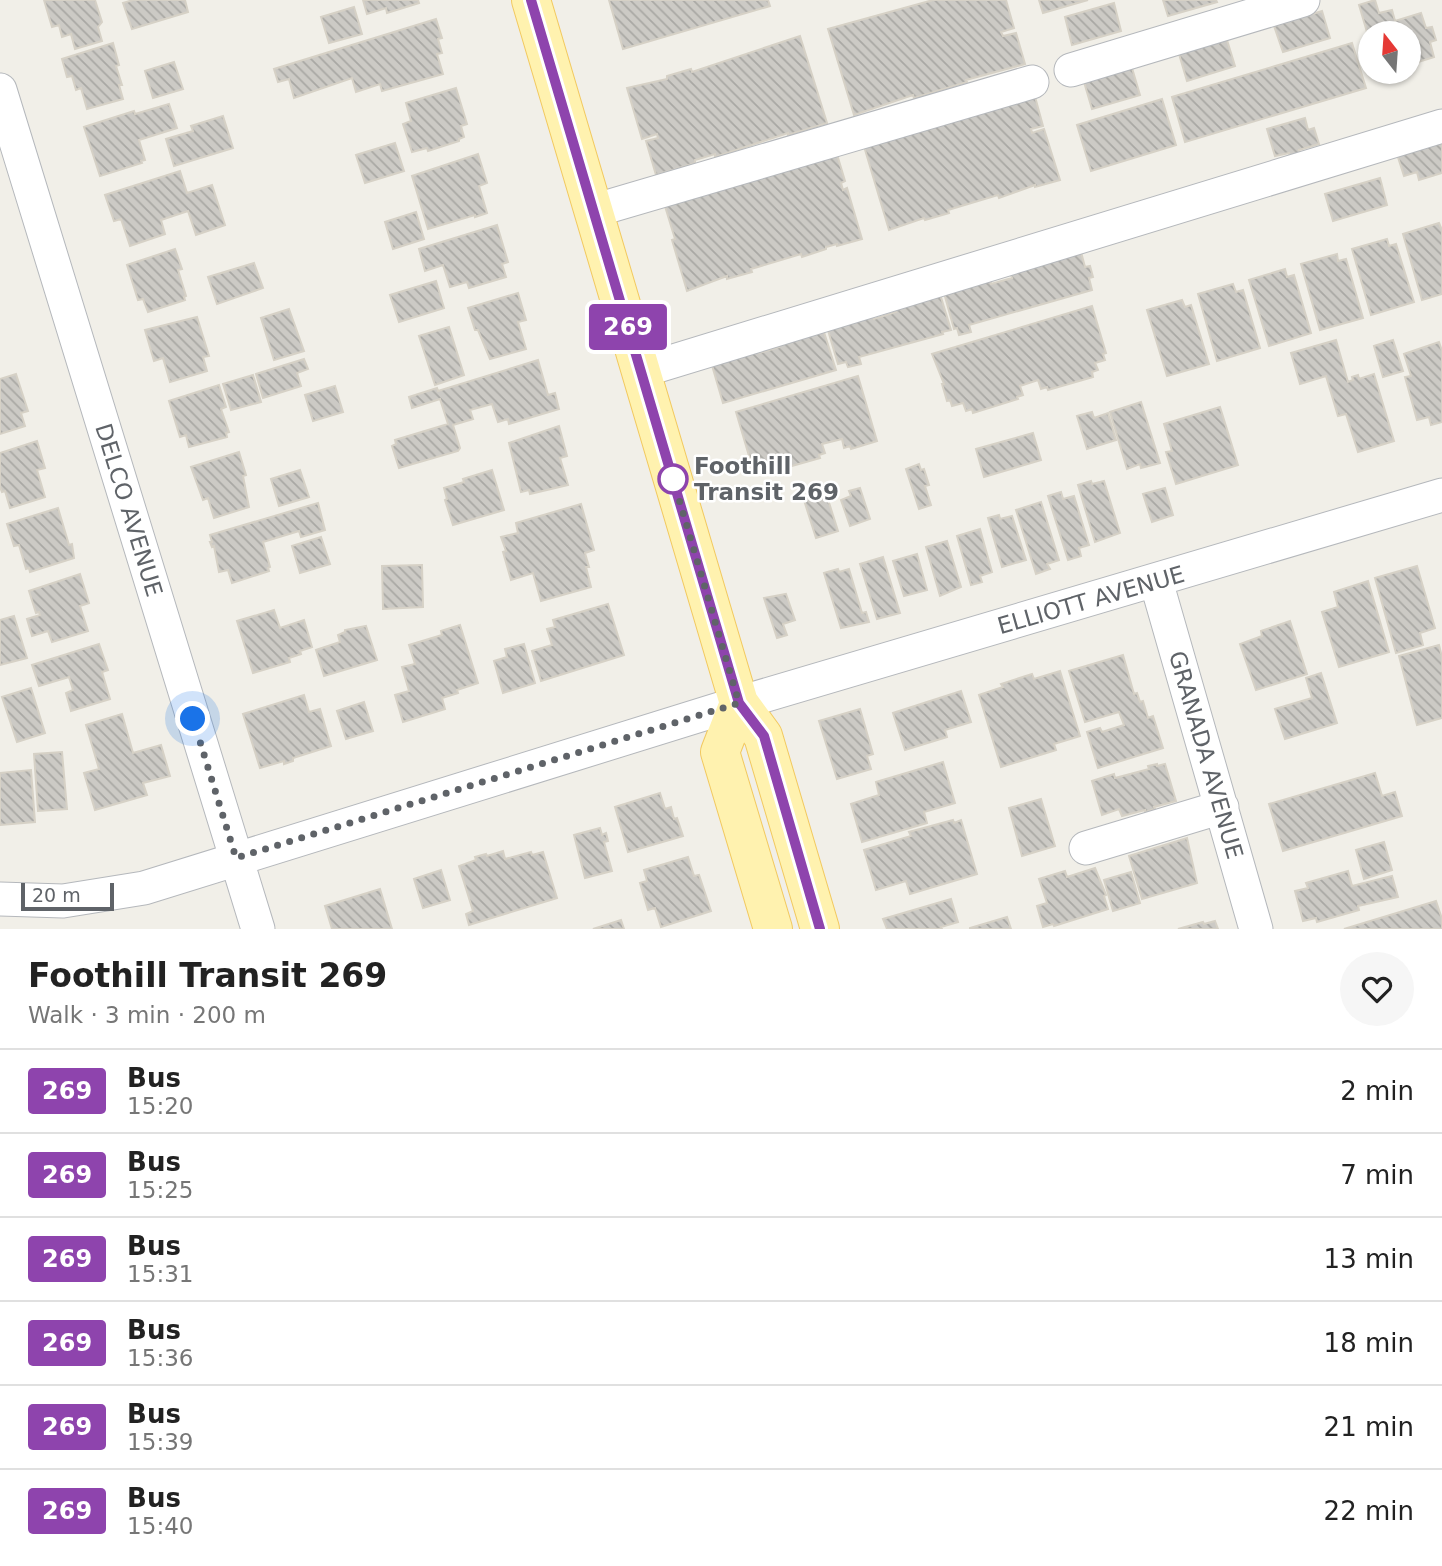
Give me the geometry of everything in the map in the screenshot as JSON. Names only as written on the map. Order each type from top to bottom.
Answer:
[{"type":"main road","points":[[531,0],[739,703],[764,736],[820,929]]},
{"type":"main road","points":[[739,703],[720,751],[774,929]]},
{"type":"street","points":[[1071,70],[1303,0]]},
{"type":"street","points":[[593,211],[1032,82]]},
{"type":"street","name":"DELCO AVENUE","points":[[0,90],[258,929]]},
{"type":"street","points":[[641,371],[1442,126]]},
{"type":"street","name":"ELLIOTT AVENUE","points":[[0,899],[63,901],[144,888],[739,703],[1442,495]]},
{"type":"street","name":"GRANADA AVENUE","points":[[1156,581],[1256,929]]},
{"type":"street","points":[[1086,848],[1222,807]]},
{"type":"building","points":[[44,0],[95,0],[102,22],[98,27],[102,41],[75,49],[71,34],[62,37],[59,25],[52,27]]},
{"type":"building","points":[[133,0],[185,0],[188,12],[132,29],[123,3]]},
{"type":"building","points":[[363,0],[418,0],[419,3],[387,13],[386,8],[367,14]]},
{"type":"building","points":[[609,0],[768,0],[770,6],[623,49]]},
{"type":"building","points":[[933,0],[1006,0],[1014,28],[1001,32],[1003,36],[1016,33],[1025,64],[914,98],[913,95],[854,115],[828,29]]},
{"type":"building","points":[[1039,0],[1088,0],[1043,13]]},
{"type":"building","points":[[1163,0],[1216,0],[1217,2],[1168,16]]},
{"type":"building","points":[[1375,0],[1379,13],[1392,10],[1395,21],[1364,21],[1359,5]]},
{"type":"building","points":[[1114,3],[1121,31],[1072,45],[1065,17]]},
{"type":"building","points":[[354,7],[362,34],[329,43],[321,17]]},
{"type":"building","points":[[1322,11],[1330,38],[1283,52],[1274,26]]},
{"type":"building","points":[[1421,13],[1426,28],[1432,27],[1436,40],[1430,42],[1434,57],[1421,61],[1421,21],[1395,21]]},
{"type":"building","points":[[436,19],[442,38],[438,39],[442,53],[437,54],[443,74],[382,91],[380,84],[356,92],[352,78],[294,98],[289,79],[278,82],[274,69]]},
{"type":"building","points":[[800,36],[827,123],[715,157],[715,154],[695,160],[695,163],[656,175],[646,141],[658,138],[657,134],[642,139],[627,88],[667,79],[667,76],[691,69],[692,72]]},
{"type":"building","points":[[1227,40],[1235,66],[1187,81],[1179,54]]},
{"type":"building","points":[[113,43],[123,99],[87,109],[81,88],[76,90],[72,76],[67,77],[62,59]]},
{"type":"building","points":[[1352,43],[1358,62],[1358,84],[1365,84],[1366,88],[1185,142],[1172,97]]},
{"type":"building","points":[[174,62],[183,89],[153,98],[145,71]]},
{"type":"building","points":[[1132,68],[1140,95],[1092,109],[1084,82]]},
{"type":"building","points":[[456,88],[467,124],[461,126],[464,137],[428,151],[427,148],[412,152],[403,124],[411,121],[406,103]]},
{"type":"building","points":[[1034,93],[1043,126],[1031,129],[1032,133],[1044,129],[1060,180],[1035,185],[999,198],[998,195],[948,210],[949,213],[889,230],[863,143]]},
{"type":"building","points":[[1162,99],[1176,145],[1091,171],[1077,125]]},
{"type":"building","points":[[169,104],[177,128],[139,140],[145,160],[141,161],[142,163],[100,176],[84,127],[134,111],[135,114]]},
{"type":"building","points":[[223,116],[233,148],[174,166],[166,139],[193,131],[191,126]]},
{"type":"building","points":[[1305,118],[1308,130],[1314,128],[1319,144],[1299,150],[1300,154],[1290,158],[1289,153],[1275,156],[1267,129]]},
{"type":"building","points":[[1442,134],[1442,173],[1419,180],[1417,172],[1404,176],[1395,148]]},
{"type":"building","points":[[395,143],[404,171],[365,183],[356,155]]},
{"type":"building","points":[[836,151],[845,181],[841,183],[843,190],[847,188],[862,239],[826,247],[802,257],[801,254],[687,291],[664,203]]},
{"type":"building","points":[[478,154],[487,183],[479,186],[487,213],[428,229],[412,176]]},
{"type":"building","points":[[180,171],[187,193],[212,185],[225,225],[196,235],[188,211],[161,220],[165,234],[130,246],[121,219],[114,221],[105,195]]},
{"type":"building","points":[[1380,178],[1387,205],[1333,221],[1325,194]]},
{"type":"building","points":[[416,212],[424,239],[393,249],[385,222]]},
{"type":"building","points":[[1439,223],[1442,230],[1442,294],[1422,300],[1403,234]]},
{"type":"building","points":[[497,225],[508,262],[502,264],[506,277],[469,288],[467,282],[450,287],[443,265],[425,271],[419,249]]},
{"type":"building","points":[[1387,239],[1389,246],[1396,244],[1414,302],[1371,315],[1352,249]]},
{"type":"building","points":[[175,249],[182,269],[178,270],[185,300],[148,312],[143,299],[138,300],[127,265]]},
{"type":"building","points":[[1081,252],[1085,267],[1090,266],[1092,290],[969,325],[971,332],[959,335],[957,328],[954,329],[944,293],[990,279],[991,284],[1012,278],[1010,273]]},
{"type":"building","points":[[1337,254],[1338,261],[1346,259],[1363,318],[1320,330],[1301,264]]},
{"type":"building","points":[[254,263],[263,288],[217,304],[208,277]]},
{"type":"building","points":[[1285,269],[1287,277],[1294,275],[1311,333],[1269,346],[1249,280]]},
{"type":"building","points":[[436,281],[444,308],[399,322],[390,295]]},
{"type":"building","points":[[1233,284],[1236,292],[1243,290],[1260,348],[1217,361],[1198,294]]},
{"type":"building","points":[[518,293],[526,320],[518,322],[526,349],[490,359],[478,330],[475,330],[468,308]]},
{"type":"building","points":[[940,294],[951,330],[859,357],[861,364],[848,367],[846,362],[838,364],[827,327],[873,314],[874,319],[896,312],[894,308]]},
{"type":"building","points":[[1182,300],[1185,307],[1191,305],[1209,364],[1167,376],[1147,310]]},
{"type":"building","points":[[1092,306],[1106,353],[1103,354],[1105,360],[1095,363],[1098,370],[1092,372],[1093,377],[1048,390],[1047,387],[1041,389],[1038,380],[1020,386],[1023,395],[1017,397],[1018,399],[973,413],[972,409],[966,411],[963,403],[952,406],[950,400],[947,401],[944,384],[932,354]]},
{"type":"building","points":[[289,309],[304,351],[274,360],[261,318]]},
{"type":"building","points":[[197,317],[209,356],[203,357],[207,371],[170,382],[163,358],[154,361],[145,330]]},
{"type":"building","points":[[449,327],[464,375],[435,385],[419,336]]},
{"type":"building","points":[[823,329],[836,370],[723,403],[711,362],[757,348],[759,353],[779,347],[777,342]]},
{"type":"building","points":[[1336,340],[1348,382],[1358,375],[1359,379],[1374,374],[1394,441],[1358,452],[1346,414],[1338,416],[1326,376],[1300,384],[1291,353]]},
{"type":"building","points":[[1393,340],[1403,371],[1383,377],[1374,346]]},
{"type":"building","points":[[1439,342],[1442,351],[1442,422],[1431,425],[1429,417],[1417,420],[1405,377],[1411,376],[1404,354]]},
{"type":"building","points":[[304,359],[308,369],[297,373],[301,386],[263,398],[256,374]]},
{"type":"building","points":[[538,360],[548,395],[555,393],[559,409],[509,424],[508,419],[498,422],[492,404],[470,410],[473,419],[453,425],[460,448],[458,451],[399,468],[392,446],[396,444],[395,440],[448,424],[440,399],[412,408],[409,397],[437,388],[438,391]]},
{"type":"building","points":[[16,374],[28,411],[21,413],[25,426],[0,434],[0,379]]},
{"type":"building","points":[[253,375],[261,402],[231,410],[223,384]]},
{"type":"building","points":[[858,376],[877,441],[851,449],[850,446],[844,448],[842,439],[822,444],[825,453],[819,455],[820,458],[774,471],[767,470],[765,462],[752,466],[736,412]]},
{"type":"building","points":[[219,385],[226,407],[221,409],[229,432],[226,433],[227,437],[189,447],[186,435],[180,437],[169,401]]},
{"type":"building","points":[[335,386],[343,412],[313,421],[305,395]]},
{"type":"building","points":[[1141,402],[1160,463],[1141,468],[1140,464],[1127,469],[1110,412]]},
{"type":"building","points":[[1220,407],[1238,465],[1176,484],[1166,452],[1172,451],[1164,424]]},
{"type":"building","points":[[1092,412],[1094,418],[1108,413],[1116,440],[1087,449],[1077,416]]},
{"type":"building","points":[[559,426],[567,456],[560,458],[568,485],[530,494],[529,490],[521,492],[509,443]]},
{"type":"building","points":[[1033,433],[1041,460],[984,477],[976,449]]},
{"type":"building","points":[[37,441],[45,468],[37,470],[45,497],[10,508],[5,491],[2,492],[0,487],[0,453]]},
{"type":"building","points":[[239,452],[246,475],[243,476],[249,507],[214,518],[208,498],[203,500],[191,467]]},
{"type":"building","points":[[919,464],[921,470],[924,469],[929,485],[925,486],[931,505],[919,509],[906,469]]},
{"type":"building","points":[[300,470],[309,497],[279,506],[271,479]]},
{"type":"building","points":[[492,470],[504,510],[453,525],[444,488]]},
{"type":"building","points":[[1091,481],[1092,484],[1104,481],[1120,533],[1095,542],[1078,485]]},
{"type":"building","points":[[860,488],[870,519],[850,526],[841,500],[851,496],[849,491]]},
{"type":"building","points":[[1165,488],[1173,515],[1152,522],[1143,494]]},
{"type":"building","points":[[825,490],[838,531],[816,538],[803,497]]},
{"type":"building","points":[[1061,492],[1063,499],[1074,496],[1089,545],[1079,548],[1081,556],[1068,560],[1048,496]]},
{"type":"building","points":[[1041,502],[1059,560],[1047,564],[1050,569],[1036,574],[1016,510]]},
{"type":"building","points":[[318,503],[325,530],[301,537],[299,531],[263,542],[269,571],[232,583],[228,570],[219,572],[210,535]]},
{"type":"building","points":[[581,504],[594,550],[585,553],[591,587],[541,601],[533,573],[511,580],[501,537],[518,533],[516,523]]},
{"type":"building","points":[[58,508],[69,545],[72,544],[74,558],[30,572],[29,568],[26,569],[19,545],[14,546],[7,524]]},
{"type":"building","points":[[999,515],[1000,519],[1012,516],[1026,560],[1002,567],[988,518]]},
{"type":"building","points":[[980,529],[992,572],[980,576],[982,582],[971,585],[957,536]]},
{"type":"building","points":[[321,537],[330,564],[300,573],[292,546]]},
{"type":"building","points":[[947,541],[961,587],[940,596],[926,547]]},
{"type":"building","points":[[917,554],[927,590],[904,596],[893,561]]},
{"type":"building","points":[[883,557],[900,613],[877,619],[860,564]]},
{"type":"building","points":[[422,565],[423,607],[383,609],[382,566]]},
{"type":"building","points":[[1417,566],[1435,628],[1420,633],[1423,645],[1396,653],[1375,578]]},
{"type":"building","points":[[838,569],[839,572],[849,569],[862,613],[866,612],[869,622],[841,628],[824,573]]},
{"type":"building","points":[[80,574],[89,603],[80,606],[88,631],[52,642],[48,631],[32,636],[27,619],[40,615],[39,612],[36,613],[29,591]]},
{"type":"building","points":[[1368,581],[1389,652],[1339,667],[1322,612],[1338,607],[1334,592]]},
{"type":"building","points":[[786,594],[795,620],[783,624],[787,635],[777,638],[764,598]]},
{"type":"building","points":[[608,604],[624,655],[541,681],[532,651],[552,645],[547,629],[555,627],[553,620]]},
{"type":"building","points":[[274,610],[280,628],[304,620],[312,647],[289,658],[290,662],[253,673],[237,621]]},
{"type":"building","points":[[14,616],[27,658],[0,665],[0,620]]},
{"type":"building","points":[[1290,621],[1307,674],[1256,690],[1240,644],[1262,636],[1261,631]]},
{"type":"building","points":[[460,625],[478,683],[442,698],[445,709],[403,722],[395,695],[409,691],[402,667],[415,664],[409,645],[442,635],[441,631]]},
{"type":"building","points":[[366,626],[377,660],[324,676],[316,650],[340,642],[338,635],[345,630]]},
{"type":"building","points":[[99,644],[108,670],[102,672],[110,699],[71,711],[66,693],[73,690],[69,677],[39,686],[32,665]]},
{"type":"building","points":[[524,644],[535,683],[503,693],[494,661],[507,657],[505,649]]},
{"type":"building","points":[[1439,645],[1442,657],[1442,718],[1417,725],[1399,656]]},
{"type":"building","points":[[1123,655],[1134,694],[1137,693],[1140,702],[1143,701],[1148,718],[1153,716],[1163,748],[1098,768],[1087,732],[1100,728],[1102,732],[1124,725],[1119,712],[1085,722],[1069,671]]},
{"type":"building","points":[[1060,671],[1080,736],[1054,744],[1056,750],[1001,767],[979,695],[1003,687],[1001,684],[1032,674],[1034,679]]},
{"type":"building","points":[[1321,673],[1337,723],[1285,739],[1275,709],[1312,698],[1306,678]]},
{"type":"building","points":[[31,688],[45,733],[17,742],[2,697]]},
{"type":"building","points":[[961,691],[971,722],[945,730],[947,737],[905,750],[893,713]]},
{"type":"building","points":[[304,695],[309,712],[320,709],[331,746],[293,758],[293,761],[284,764],[284,761],[260,768],[243,714]]},
{"type":"building","points":[[364,702],[373,731],[346,739],[337,711]]},
{"type":"building","points":[[860,709],[873,754],[867,756],[871,769],[837,779],[819,721]]},
{"type":"building","points":[[122,714],[133,753],[161,745],[170,776],[143,783],[147,795],[95,810],[84,773],[99,769],[86,725]]},
{"type":"building","points":[[62,752],[67,809],[38,811],[34,754]]},
{"type":"building","points":[[943,762],[955,803],[924,812],[927,823],[862,842],[851,804],[879,795],[876,782]]},
{"type":"building","points":[[1165,764],[1176,801],[1145,812],[1122,816],[1119,809],[1102,815],[1092,781],[1114,774],[1115,778],[1149,769],[1148,766]]},
{"type":"building","points":[[31,770],[35,822],[0,825],[0,773]]},
{"type":"building","points":[[1375,773],[1382,796],[1395,792],[1402,816],[1283,851],[1269,804]]},
{"type":"building","points":[[660,793],[665,809],[671,807],[674,819],[677,818],[683,836],[628,852],[615,807]]},
{"type":"building","points":[[1041,799],[1055,846],[1022,856],[1009,808]]},
{"type":"building","points":[[953,820],[954,823],[961,820],[977,874],[910,894],[906,881],[876,890],[864,850],[911,836],[909,832]]},
{"type":"building","points":[[600,828],[602,835],[606,833],[608,841],[604,842],[612,871],[585,878],[574,835]]},
{"type":"building","points":[[1187,838],[1197,883],[1142,899],[1129,856]]},
{"type":"building","points":[[1384,842],[1392,870],[1364,879],[1356,850]]},
{"type":"building","points":[[503,851],[505,859],[531,852],[532,855],[543,852],[557,898],[469,925],[466,914],[473,911],[459,866],[476,860],[475,857]]},
{"type":"building","points":[[688,857],[694,876],[699,875],[711,911],[661,927],[655,908],[648,910],[640,883],[647,881],[644,870]]},
{"type":"building","points":[[1095,868],[1106,895],[1104,896],[1108,909],[1043,927],[1037,906],[1047,903],[1039,879],[1065,871],[1067,877]]},
{"type":"building","points":[[441,870],[450,900],[423,908],[414,879]]},
{"type":"building","points":[[1348,871],[1352,886],[1392,876],[1398,897],[1358,906],[1359,910],[1317,922],[1316,918],[1303,921],[1295,891],[1308,888],[1306,883]]},
{"type":"building","points":[[1131,872],[1140,903],[1113,911],[1104,880]]},
{"type":"building","points":[[380,889],[392,929],[332,929],[325,906]]},
{"type":"building","points":[[951,899],[958,922],[941,927],[942,929],[887,929],[883,919]]},
{"type":"building","points":[[1436,901],[1442,929],[1344,929]]},
{"type":"building","points":[[1007,917],[1011,929],[970,929],[970,928]]},
{"type":"building","points":[[621,920],[624,929],[593,929]]},
{"type":"building","points":[[1215,921],[1218,929],[1178,929],[1203,922]]},
{"type":"bus line","name":"269","points":[[531,0],[739,703],[764,736],[820,929]]},
{"type":"place","name":"Foothill Transit 269","points":[[673,479]]},
{"type":"route","points":[[193,719],[236,858],[739,703],[671,472],[673,479]]}]
